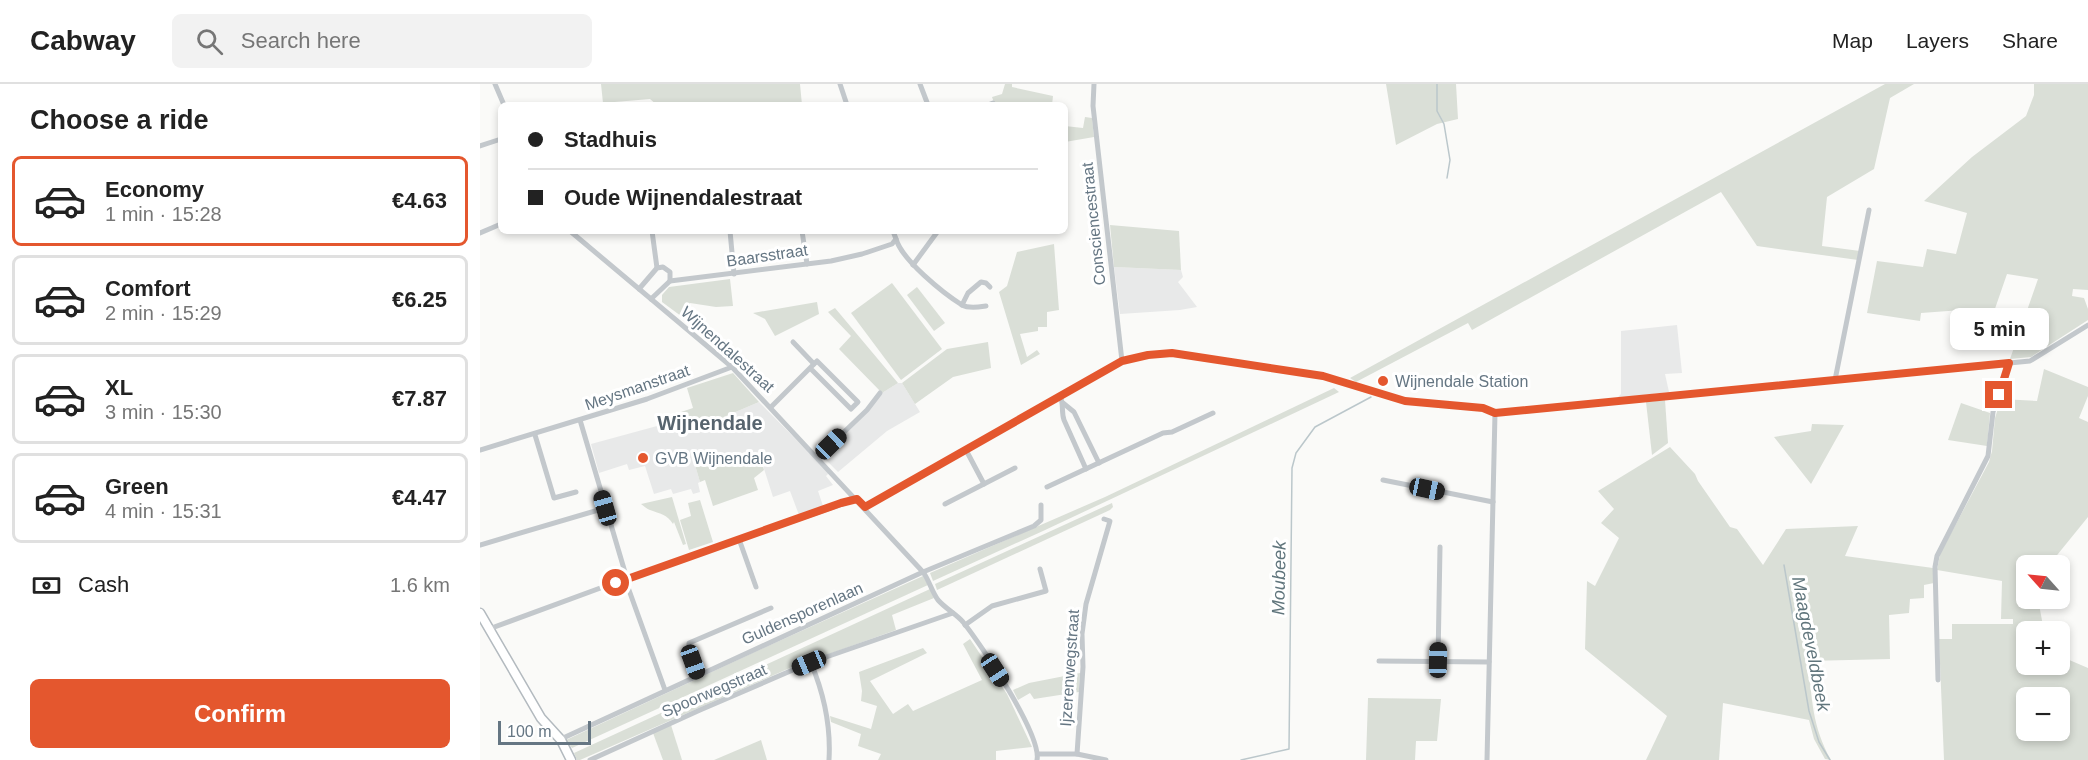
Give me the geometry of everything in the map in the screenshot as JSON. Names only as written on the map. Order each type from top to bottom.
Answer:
[{"type":"street","points":[[495,84],[503,102]]},
{"type":"street","points":[[840,84],[846,102]]},
{"type":"street","points":[[920,84],[927,102]]},
{"type":"street","name":"Consciencestraat","points":[[1094,84],[1093,102],[1122,361]]},
{"type":"street","points":[[480,146],[498,140]]},
{"type":"street","points":[[1835,380],[1869,210]]},
{"type":"street","points":[[480,233],[498,225]]},
{"type":"street","name":"Wijnendalestraat","points":[[574,234],[732,367],[865,507],[924,573],[936,597],[953,613]]},
{"type":"street","points":[[652,234],[657,268]]},
{"type":"street","points":[[730,234],[734,274]]},
{"type":"street","points":[[802,234],[807,264]]},
{"type":"street","points":[[894,234],[899,249],[913,265],[962,305],[986,306]]},
{"type":"street","points":[[913,265],[936,234]]},
{"type":"street","name":"Baarsstraat","points":[[670,280],[734,274],[862,254],[892,244],[896,238]]},
{"type":"street","points":[[639,289],[657,268],[663,267],[670,272],[670,280],[651,299]]},
{"type":"street","points":[[962,305],[974,286],[981,282],[990,287]]},
{"type":"street","points":[[865,507],[1122,361],[1148,355],[1172,353],[1323,376],[1405,401],[1483,408],[1495,413],[2030,361],[2088,325]]},
{"type":"street","points":[[771,407],[812,366],[817,361],[858,402],[851,410],[812,366],[793,342]]},
{"type":"street","points":[[1938,680],[1935,567],[1937,556],[1988,456],[1993,412],[2009,363]]},
{"type":"street","name":"Meysmanstraat","points":[[480,450],[647,399],[732,367]]},
{"type":"street","points":[[818,457],[867,410],[880,393]]},
{"type":"street","points":[[1060,396],[1063,403],[1074,412],[1099,463]]},
{"type":"street","points":[[1063,403],[1061,413],[1086,469]]},
{"type":"street","points":[[1047,488],[1163,433],[1172,432],[1213,413]]},
{"type":"street","points":[[1486,760],[1495,413]]},
{"type":"street","points":[[579,420],[626,579],[665,690]]},
{"type":"street","points":[[535,435],[554,498],[576,492]]},
{"type":"street","points":[[966,450],[984,484]]},
{"type":"street","points":[[945,504],[1015,468]]},
{"type":"street","points":[[1383,480],[1493,502]]},
{"type":"street","points":[[489,629],[857,499]]},
{"type":"street","name":"Guldensporenlaan","points":[[562,740],[698,675],[1034,526],[1041,520],[1041,505]]},
{"type":"street","points":[[480,545],[605,508]]},
{"type":"street","name":"Ijzerenwegstraat","points":[[1077,754],[1083,667],[1082,634],[1089,588],[1110,520],[1104,519]]},
{"type":"street","points":[[739,539],[756,587]]},
{"type":"street","points":[[1438,660],[1440,547]]},
{"type":"street","points":[[965,625],[992,606],[1046,591],[1040,569]]},
{"type":"street","points":[[698,675],[689,649],[690,643],[771,608]]},
{"type":"street","points":[[480,613],[541,718],[562,740],[571,760]]},
{"type":"street","points":[[953,613],[965,625],[1016,703],[1037,757],[1077,754],[1106,760]]},
{"type":"street","name":"Spoorwegstraat","points":[[590,760],[811,663],[953,613]]},
{"type":"street","points":[[1379,661],[1489,662]]},
{"type":"street","points":[[811,663],[821,688],[829,729],[830,760]]},
{"type":"shaded area","points":[[601,84],[800,84],[802,102],[654,102],[650,99],[603,102]]},
{"type":"shaded area","points":[[1005,84],[1012,84],[1012,87],[1053,96],[1052,102],[994,102],[992,97],[1002,94]]},
{"type":"shaded area","points":[[1386,84],[1456,84],[1458,119],[1437,124],[1396,145]]},
{"type":"shaded area","points":[[1885,84],[1914,84],[1890,98],[1874,169],[1827,197],[1822,246],[1860,251],[1858,260],[1757,246],[1721,192],[1472,330],[1468,323],[1356,382],[1350,378]]},
{"type":"shaded area","points":[[2034,84],[2088,84],[2088,290],[2073,289],[2072,296],[2084,298],[2088,309],[2088,320],[2031,357],[2010,359],[2038,279],[2007,274],[1989,326],[1960,321],[1962,310],[1921,313],[1920,321],[1867,313],[1877,261],[1923,267],[1927,249],[1956,254],[1967,213],[1924,201],[1972,157],[2026,116],[2034,95]]},
{"type":"shaded area","points":[[1085,117],[1092,118],[1094,137],[1068,141],[1068,126],[1083,128]]},
{"type":"shaded area","points":[[1110,225],[1179,231],[1181,270],[1114,267]]},
{"type":"shaded area","points":[[1054,244],[1059,310],[1047,312],[1047,327],[1038,327],[1038,331],[1020,334],[1027,357],[1037,350],[1040,354],[1021,365],[999,292],[1007,286],[1017,252]]},
{"type":"shaded area","points":[[1114,267],[1181,270],[1183,277],[1178,282],[1197,307],[1120,314]]},
{"type":"shaded area","points":[[730,279],[733,306],[716,307],[690,303],[681,316],[662,302],[662,295],[669,287]]},
{"type":"shaded area","points":[[892,283],[942,349],[901,380],[851,313]]},
{"type":"shaded area","points":[[917,287],[945,323],[934,331],[907,295]]},
{"type":"shaded area","points":[[817,302],[819,314],[775,336],[765,319],[753,313]]},
{"type":"shaded area","points":[[835,308],[898,383],[882,393],[839,349],[851,336],[828,312]]},
{"type":"shaded area","points":[[1677,325],[1682,373],[1665,374],[1669,392],[1617,398],[1621,394],[1621,331]]},
{"type":"shaded area","points":[[988,342],[991,368],[953,377],[915,404],[902,383],[947,349]]},
{"type":"shaded area","points":[[2044,369],[2088,387],[2088,396],[2079,418],[2088,422],[2088,517],[2057,555],[2016,555],[2016,609],[2040,609],[2042,621],[2016,621],[2016,675],[2070,675],[2070,660],[2088,668],[2088,760],[1944,760],[1939,639],[1952,639],[1952,624],[2013,624],[2013,619],[2001,619],[2002,581],[1937,570],[1940,554],[1989,462],[1995,418],[2001,399],[2037,401]]},
{"type":"shaded area","points":[[733,373],[759,402],[684,434],[678,413],[693,408],[687,388]]},
{"type":"shaded area","points":[[902,383],[920,412],[887,431],[838,472],[820,454],[882,393]]},
{"type":"shaded area","points":[[1334,388],[1339,392],[933,581],[930,573],[1105,497]]},
{"type":"shaded area","points":[[1665,400],[1668,443],[1652,455],[1646,402]]},
{"type":"shaded area","points":[[759,402],[829,473],[826,476],[833,485],[818,491],[823,506],[799,515],[790,491],[773,497],[759,453],[722,466],[719,455],[695,465],[700,482],[698,483],[700,492],[693,494],[691,489],[673,494],[671,489],[654,494],[645,466],[629,470],[627,464],[599,473],[591,444],[679,420],[684,434]]},
{"type":"shaded area","points":[[1961,403],[1990,413],[1987,446],[1948,440]]},
{"type":"shaded area","points":[[1812,424],[1844,425],[1811,484],[1774,437],[1811,431]]},
{"type":"shaded area","points":[[1670,447],[1695,474],[1730,527],[1737,529],[1763,565],[1786,529],[1858,526],[1845,556],[1933,568],[1934,583],[1924,585],[1924,598],[1910,599],[1909,613],[1889,615],[1890,659],[1808,661],[1816,724],[1831,760],[1825,759],[1814,739],[1809,720],[1723,703],[1719,760],[1646,760],[1667,716],[1585,649],[1587,581],[1595,586],[1619,538],[1601,523],[1614,509],[1598,491]]},
{"type":"shaded area","points":[[759,453],[764,470],[754,478],[758,490],[713,506],[705,480],[700,482],[695,465],[719,454],[723,465]]},
{"type":"shaded area","points":[[672,497],[686,544],[683,545],[674,522],[673,524],[666,516],[649,510],[641,504]]},
{"type":"shaded area","points":[[700,500],[713,542],[689,550],[680,520],[691,516],[688,503]]},
{"type":"shaded area","points":[[1112,503],[1113,507],[1110,510],[937,590],[935,584]]},
{"type":"shaded area","points":[[923,576],[928,585],[572,748],[566,740],[759,650]]},
{"type":"shaded area","points":[[930,589],[934,598],[892,615],[896,630],[790,668],[577,760],[574,753]]},
{"type":"shaded area","points":[[970,639],[1007,694],[1032,747],[996,751],[996,760],[878,760],[881,754],[858,746],[861,734],[831,722],[830,716],[871,729],[877,706],[861,701],[859,672],[923,648],[927,653],[870,681],[893,714],[908,704],[913,711],[982,680],[963,644]]},
{"type":"shaded area","points":[[1080,673],[1079,692],[1034,699],[1030,693],[1018,700],[1013,690],[1029,683]]},
{"type":"shaded area","points":[[1368,698],[1441,699],[1437,741],[1416,741],[1415,760],[1366,760]]},
{"type":"shaded area","points":[[671,725],[682,760],[663,760],[653,733]]},
{"type":"shaded area","points":[[761,740],[767,760],[714,760]]},
{"type":"waterway","name":"Moubeek","points":[[1437,84],[1437,111],[1444,124],[1450,160],[1447,178]]},
{"type":"waterway","name":"Moubeek","points":[[1241,760],[1289,749],[1292,468],[1296,453],[1315,427],[1371,397]]},
{"type":"waterway","name":"Maagdeveldbeek","points":[[1784,565],[1809,711],[1819,742],[1830,760]]},
{"type":"place","name":"Wijnendale Station","points":[[1383,381]]},
{"type":"place","name":"GVB Wijnendale","points":[[643,458]]},
{"type":"district","name":"Wijnendale","points":[[710,423]]},
{"type":"route","points":[[616,583],[841,503],[857,499],[865,507],[1122,361],[1148,355],[1172,353],[1323,376],[1405,401],[1483,408],[1495,413],[2009,363],[1999,395]]}]
